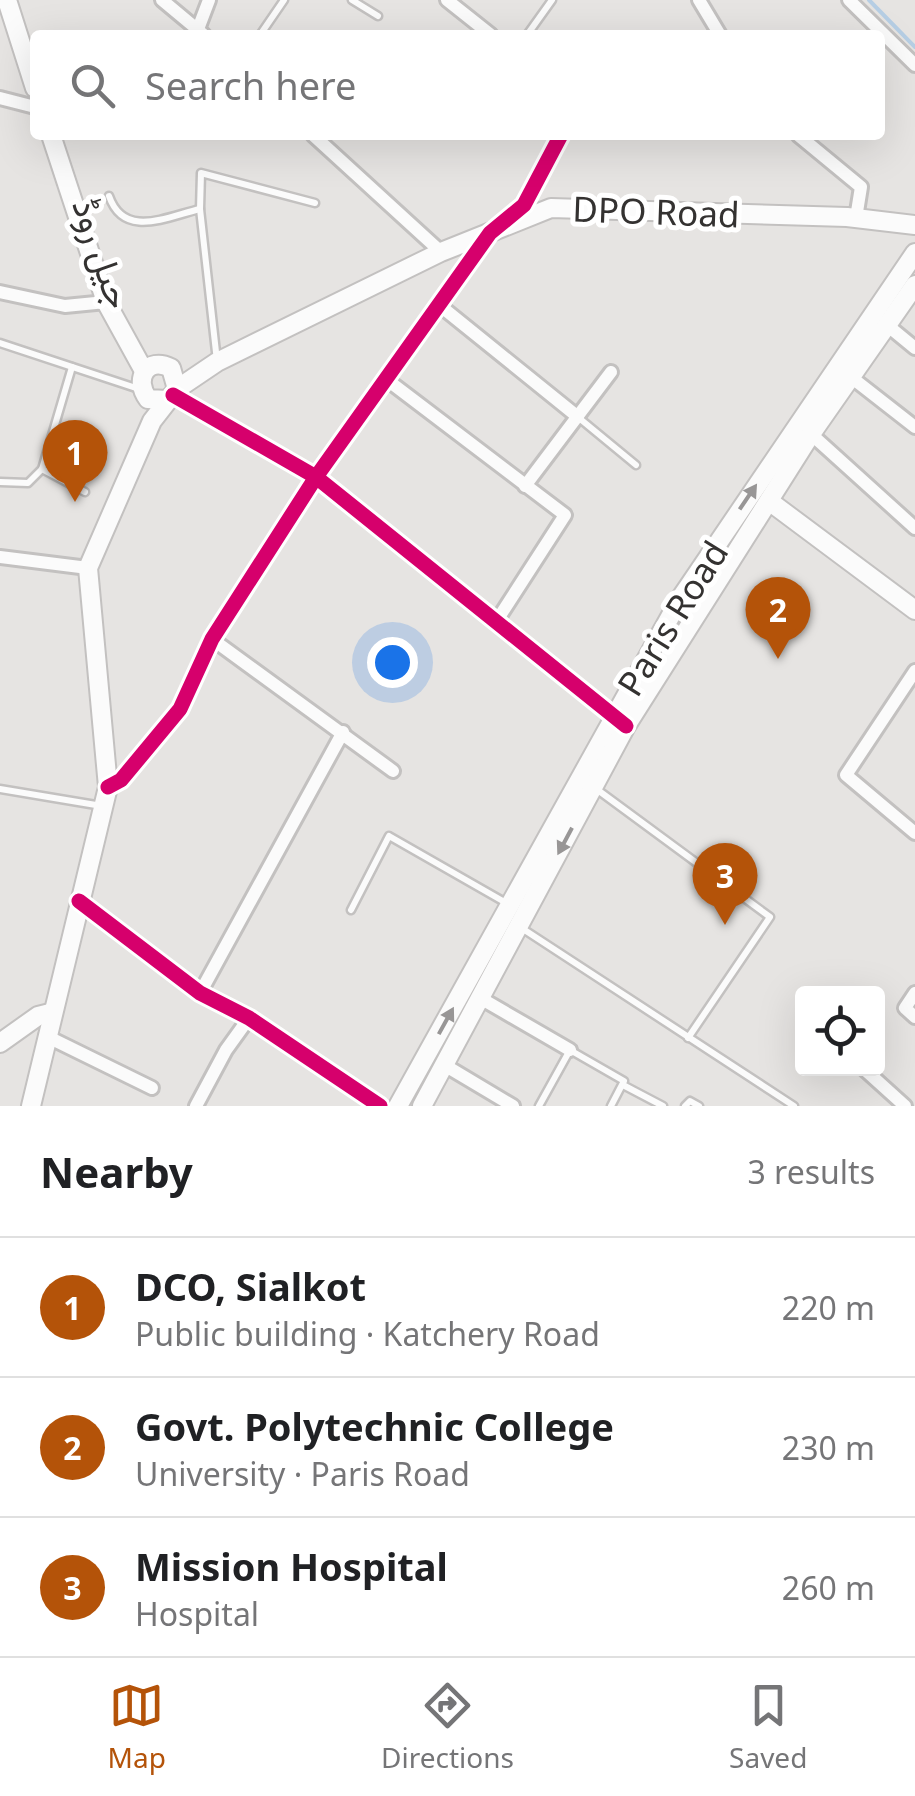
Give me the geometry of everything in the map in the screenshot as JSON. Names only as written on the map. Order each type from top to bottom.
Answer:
[{"type":"main road","points":[[7,0],[30,72]]},
{"type":"main road","points":[[18,0],[30,37]]},
{"type":"main road","name":"جیل روڈ","points":[[53,140],[106,302],[161,385]]},
{"type":"main road","name":"جیل روڈ","points":[[65,140],[128,325],[161,385]]},
{"type":"main road","name":"DPO Road","points":[[161,385],[194,375],[441,252],[551,208],[856,218],[915,225]]},
{"type":"main road","name":"Paris Road","points":[[398,1106],[510,904],[619,721],[680,599],[915,253]]},
{"type":"main road","name":"Paris Road","points":[[422,1106],[594,787],[619,721],[698,612],[811,434],[915,285]]},
{"type":"main road","points":[[30,1106],[106,797],[88,568],[152,421],[161,385]]},
{"type":"main road","points":[[768,501],[915,610]]},
{"type":"main road","points":[[680,599],[698,612]]},
{"type":"main road","points":[[0,1043],[38,1016],[50,1014]]},
{"type":"street","points":[[162,0],[199,30]]},
{"type":"street","points":[[202,30],[210,0]]},
{"type":"street","points":[[447,0],[462,4],[486,30]]},
{"type":"street","points":[[699,0],[717,30]]},
{"type":"street","points":[[849,0],[880,30]]},
{"type":"street","points":[[885,35],[915,64]]},
{"type":"street","points":[[0,98],[30,107]]},
{"type":"street","points":[[318,140],[441,252]]},
{"type":"street","points":[[106,797],[180,709],[212,639],[316,477],[490,233],[524,204],[557,140]]},
{"type":"street","points":[[804,140],[861,187],[856,218]]},
{"type":"street","points":[[0,292],[64,306],[106,302]]},
{"type":"street","points":[[438,304],[578,418]]},
{"type":"street","points":[[887,326],[915,348]]},
{"type":"street","points":[[526,486],[611,372]]},
{"type":"street","points":[[851,377],[915,428]]},
{"type":"street","points":[[386,379],[562,511],[565,519],[496,622]]},
{"type":"street","points":[[161,385],[316,477],[619,721]]},
{"type":"street","points":[[811,434],[915,528]]},
{"type":"street","points":[[0,557],[88,568]]},
{"type":"street","points":[[212,639],[394,771]]},
{"type":"street","points":[[915,670],[846,774],[915,833]]},
{"type":"street","points":[[200,992],[343,732]]},
{"type":"street","points":[[80,901],[200,992],[250,1018],[380,1106]]},
{"type":"street","points":[[915,993],[905,1008],[915,1017]]},
{"type":"street","points":[[482,999],[570,1050]]},
{"type":"street","points":[[196,1106],[226,1050],[250,1018]]},
{"type":"street","points":[[46,1036],[152,1088]]},
{"type":"street","points":[[446,1066],[512,1106]]},
{"type":"street","points":[[872,1076],[904,1106]]},
{"type":"lane","points":[[263,30],[284,0]]},
{"type":"lane","points":[[352,0],[378,16]]},
{"type":"lane","points":[[530,30],[552,0]]},
{"type":"lane","points":[[217,362],[200,209],[201,173],[209,172],[315,203]]},
{"type":"lane","points":[[109,196],[122,218],[133,224],[200,209]]},
{"type":"lane","points":[[0,343],[72,367],[161,385]]},
{"type":"lane","points":[[0,482],[28,483],[42,469],[72,367]]},
{"type":"lane","points":[[578,418],[636,465]]},
{"type":"lane","points":[[42,469],[86,492]]},
{"type":"lane","points":[[594,787],[770,917],[688,1038]]},
{"type":"lane","points":[[0,789],[106,797]]},
{"type":"lane","points":[[351,910],[389,836],[510,904]]},
{"type":"lane","points":[[519,926],[794,1106]]},
{"type":"lane","points":[[539,1106],[570,1050],[621,1077],[623,1085],[611,1106]]},
{"type":"lane","points":[[623,1085],[664,1106]]},
{"type":"lane","points":[[685,1106],[690,1101],[700,1106]]},
{"type":"waterway","points":[[869,0],[915,47]]},
{"type":"cycle path","points":[[108,787],[121,780],[180,709],[212,639],[316,477],[490,233],[524,205],[558,140]]},
{"type":"cycle path","points":[[173,395],[316,477],[626,726]]},
{"type":"cycle path","points":[[79,901],[200,993],[249,1018],[380,1106]]},
{"type":"place","name":"DCO, Sialkot","points":[[75,502]]},
{"type":"place","name":"Govt. Polytechnic College","points":[[778,659]]},
{"type":"place","name":"Mission Hospital","points":[[725,925]]}]
